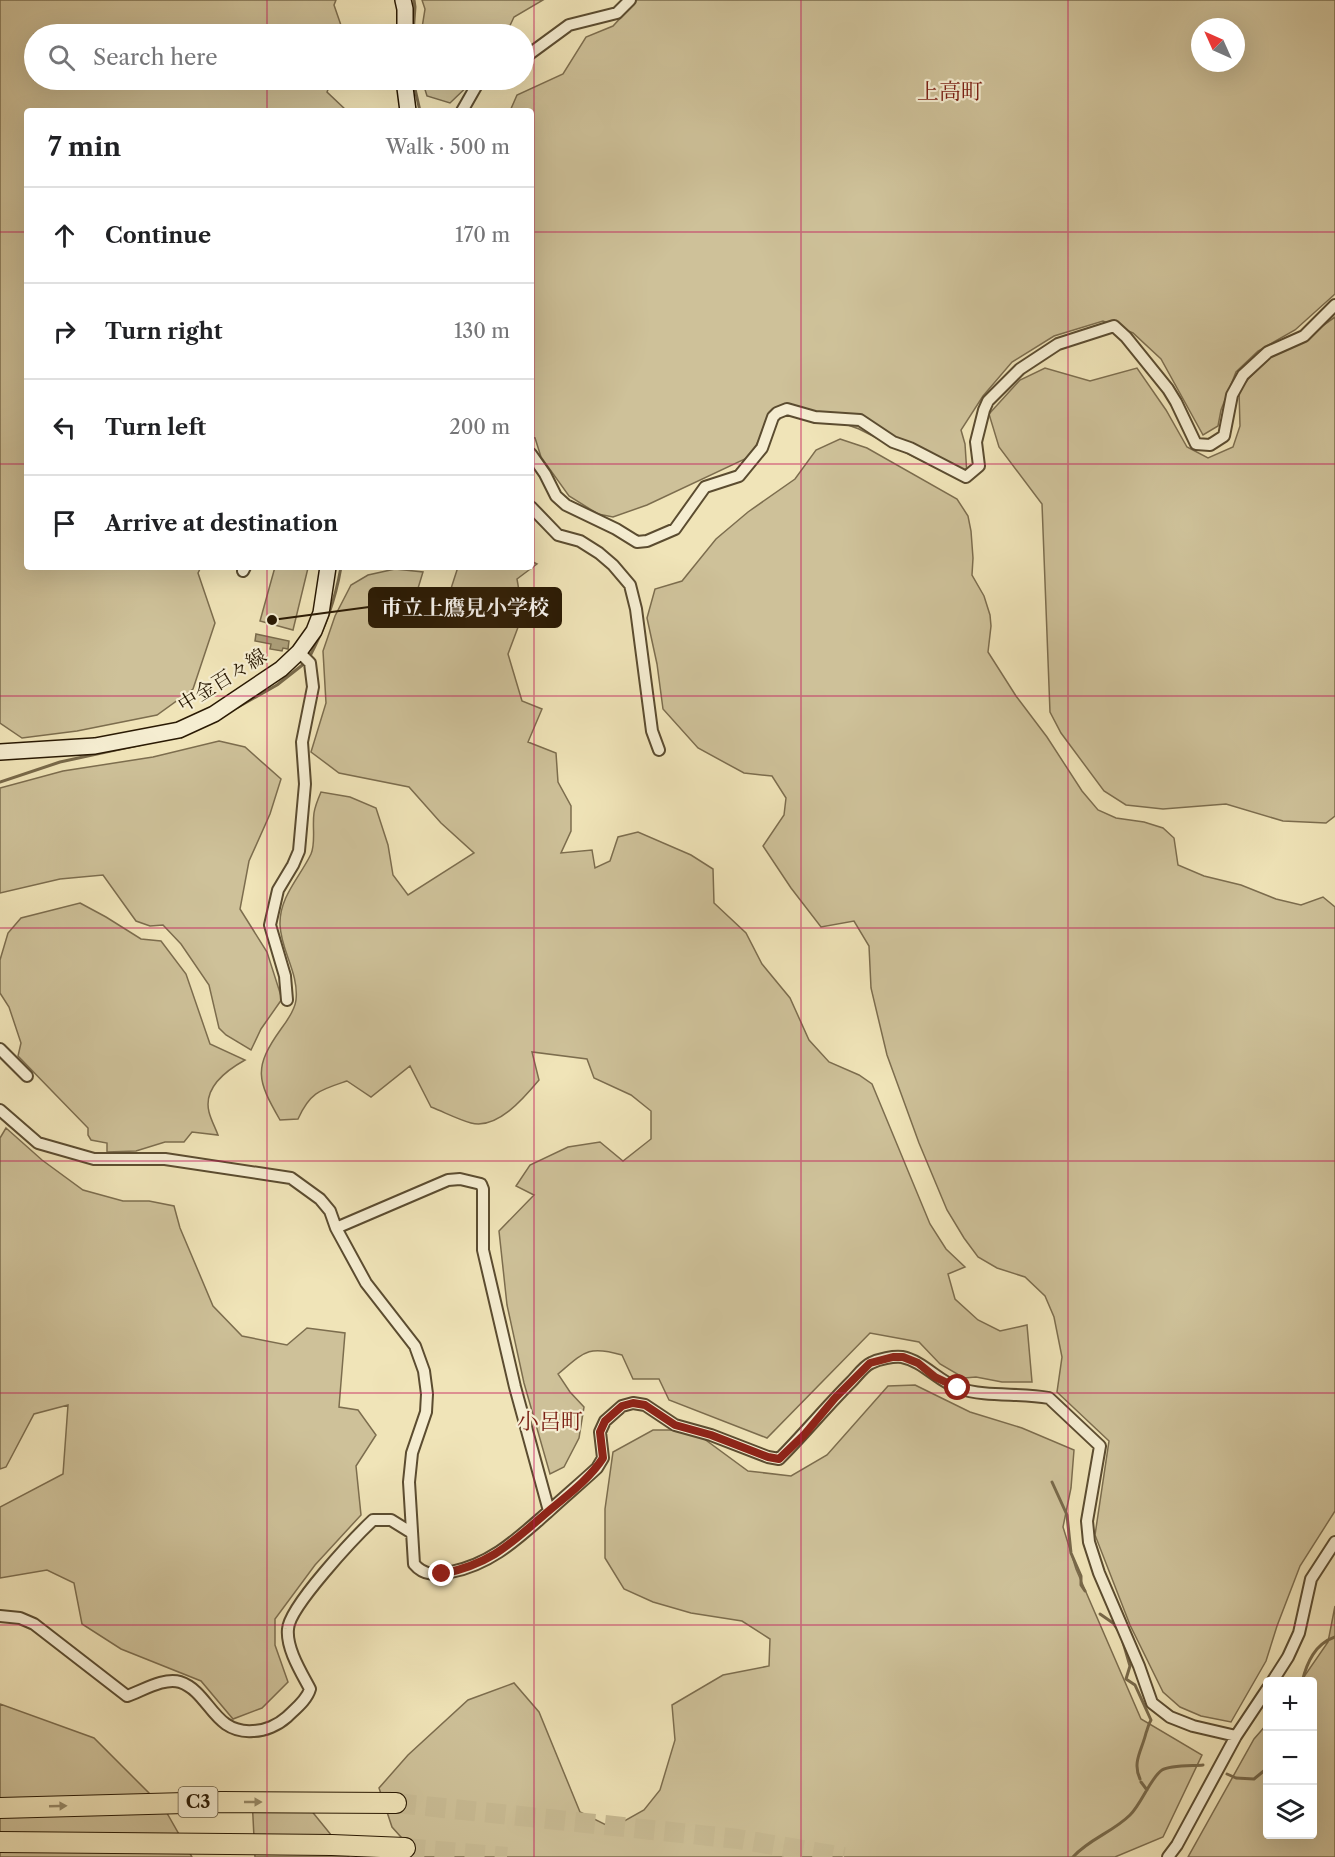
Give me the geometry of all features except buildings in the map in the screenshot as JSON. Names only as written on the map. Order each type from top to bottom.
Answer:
[{"type":"highway","name":"C3","points":[[0,1808],[222,1802],[396,1803]]},
{"type":"highway","name":"C3","points":[[0,1842],[332,1845],[405,1848]]},
{"type":"main road","points":[[403,0],[404,24]]},
{"type":"main road","points":[[405,90],[408,108]]},
{"type":"main road","name":"中金百々線","points":[[0,752],[95,746],[179,730],[214,714],[303,657],[321,614],[328,570]]},
{"type":"street","points":[[534,50],[569,24],[617,13],[630,0]]},
{"type":"street","points":[[464,108],[474,90]]},
{"type":"street","points":[[534,458],[556,496],[566,505],[616,529],[637,542],[646,541],[675,529],[705,487],[739,476],[762,448],[773,417],[777,412],[787,409],[815,417],[860,420],[893,442],[910,448],[966,477],[979,466],[976,442],[988,401],[1032,359],[1058,344],[1114,326],[1126,337],[1168,389],[1196,444],[1210,445],[1224,436],[1232,395],[1243,375],[1268,352],[1304,336],[1335,305]]},
{"type":"street","points":[[534,510],[558,535],[580,541],[599,553],[613,564],[630,585],[636,609],[652,730],[659,750]]},
{"type":"street","points":[[287,1000],[285,976],[270,925],[278,890],[294,865],[299,851],[305,784],[302,742],[314,687],[303,657]]},
{"type":"street","points":[[1,1052],[27,1076]]},
{"type":"street","points":[[0,1110],[38,1143],[94,1160],[165,1159],[291,1178],[321,1199],[330,1210],[336,1228],[366,1283],[415,1346],[424,1371],[427,1394],[426,1412],[412,1453],[409,1482],[414,1564],[418,1570],[428,1574],[462,1570],[503,1551],[597,1468],[603,1458],[600,1432],[605,1421],[622,1406],[633,1403],[645,1405],[675,1425],[779,1459],[870,1363],[903,1357],[918,1363],[935,1377],[958,1388],[1000,1395],[1049,1398],[1100,1446],[1087,1521],[1089,1542],[1099,1573],[1140,1666],[1152,1703],[1170,1717],[1193,1726],[1236,1736]]},
{"type":"street","points":[[336,1228],[448,1180],[460,1179],[481,1184],[483,1189],[483,1250],[515,1387],[549,1511]]},
{"type":"street","points":[[0,1616],[21,1618],[34,1624],[127,1696],[166,1681],[178,1681],[190,1687],[225,1726],[246,1732],[261,1731],[282,1722],[308,1695],[310,1689],[288,1639],[288,1628],[290,1619],[313,1587],[353,1539],[373,1520],[391,1520],[412,1533]]},
{"type":"street","points":[[1275,1677],[1299,1633],[1311,1579],[1335,1542]]},
{"type":"street","points":[[1168,1857],[1177,1845],[1236,1736],[1263,1696]]},
{"type":"shaded area","points":[[0,0],[336,0],[334,5],[341,24],[24,24],[24,90],[328,90],[327,92],[344,108],[24,108],[24,570],[200,570],[198,573],[215,623],[193,689],[157,715],[77,731],[22,738],[0,723]]},
{"type":"shaded area","points":[[422,0],[543,0],[514,17],[511,24],[423,24],[425,9]]},
{"type":"shaded area","points":[[637,0],[1335,0],[1335,294],[1295,330],[1258,351],[1236,372],[1221,410],[1218,426],[1203,435],[1161,359],[1133,333],[1103,321],[1054,336],[1012,362],[983,396],[961,430],[965,444],[967,475],[958,479],[859,429],[834,420],[782,409],[745,459],[647,505],[613,517],[598,514],[569,496],[541,457],[534,438],[534,108],[511,108],[517,95],[534,90],[534,87],[563,74],[586,37],[613,26]]},
{"type":"shaded area","points":[[425,90],[464,90],[450,103],[427,96]]},
{"type":"shaded area","points":[[1335,317],[1335,816],[1326,823],[1283,821],[1226,804],[1163,809],[1126,805],[1104,791],[1061,733],[1050,712],[1042,504],[999,447],[989,414],[1020,380],[1045,368],[1090,381],[1137,368],[1166,410],[1187,447],[1208,458],[1233,447],[1240,426],[1239,391],[1249,378],[1271,357],[1293,347]]},
{"type":"shaded area","points":[[840,439],[867,448],[957,499],[968,516],[971,531],[972,575],[984,596],[990,615],[988,652],[1082,791],[1098,810],[1116,818],[1144,822],[1163,828],[1174,838],[1178,865],[1204,876],[1241,885],[1276,899],[1301,905],[1323,897],[1335,907],[1335,1511],[1300,1566],[1266,1661],[1231,1722],[1201,1716],[1180,1707],[1163,1692],[1130,1625],[1095,1535],[1109,1441],[1057,1392],[1062,1357],[1054,1317],[1045,1296],[1025,1277],[997,1268],[978,1257],[947,1210],[919,1143],[887,1055],[871,988],[869,946],[854,921],[821,927],[763,846],[784,815],[786,798],[772,776],[744,773],[698,748],[663,709],[657,664],[647,618],[655,589],[682,581],[716,539],[748,512],[795,479],[816,450]]},
{"type":"shaded area","points":[[274,570],[308,570],[293,630],[260,621]]},
{"type":"shaded area","points":[[390,570],[423,572],[415,598],[444,610],[457,570],[529,570],[517,579],[523,614],[508,654],[522,701],[542,709],[528,742],[556,753],[558,782],[571,806],[571,831],[561,853],[592,850],[595,868],[610,861],[618,837],[638,832],[691,855],[713,869],[714,903],[746,933],[762,964],[790,998],[809,1040],[829,1062],[859,1075],[872,1084],[930,1224],[946,1249],[965,1267],[948,1274],[955,1299],[978,1320],[1000,1331],[1027,1325],[1032,1382],[964,1378],[940,1364],[919,1342],[870,1333],[767,1438],[669,1400],[659,1379],[633,1379],[622,1355],[601,1351],[587,1352],[558,1374],[584,1407],[579,1438],[564,1467],[550,1474],[524,1383],[507,1305],[499,1231],[534,1195],[516,1186],[530,1165],[568,1147],[600,1142],[623,1161],[651,1139],[651,1111],[631,1095],[594,1078],[587,1059],[532,1052],[539,1080],[509,1111],[490,1122],[471,1123],[431,1107],[410,1066],[371,1097],[347,1081],[317,1093],[307,1103],[298,1119],[280,1120],[263,1084],[262,1064],[296,1000],[293,971],[281,935],[281,915],[286,896],[311,854],[314,840],[314,813],[321,792],[350,797],[376,808],[388,845],[393,875],[408,895],[474,853],[441,823],[409,787],[339,773],[311,752],[326,703],[323,651],[335,616],[351,585],[368,575]]},
{"type":"shaded area","points":[[256,634],[289,641],[288,649],[283,648],[282,651],[270,649],[271,644],[255,641]]},
{"type":"shaded area","points":[[219,741],[245,747],[281,779],[270,814],[249,861],[240,909],[267,952],[282,999],[261,1029],[251,1050],[226,1035],[219,1028],[209,985],[181,944],[163,925],[150,926],[136,921],[103,875],[60,879],[0,893],[0,788],[63,771],[153,757]]},
{"type":"shaded area","points":[[80,903],[141,939],[161,941],[186,974],[210,1044],[245,1060],[218,1081],[210,1095],[209,1112],[218,1135],[192,1132],[184,1142],[165,1142],[136,1151],[107,1152],[107,1143],[91,1140],[88,1128],[18,1056],[21,1043],[9,1007],[0,993],[0,960],[8,933],[21,918]]},
{"type":"shaded area","points":[[6,1128],[42,1160],[83,1190],[123,1201],[149,1201],[174,1206],[180,1228],[213,1306],[242,1336],[287,1345],[307,1328],[345,1333],[339,1407],[358,1410],[376,1435],[356,1466],[361,1515],[315,1565],[275,1619],[275,1645],[288,1682],[262,1708],[233,1719],[201,1681],[121,1649],[82,1624],[74,1583],[47,1570],[0,1578],[0,1507],[63,1474],[68,1405],[34,1414],[6,1467],[0,1469],[0,1138]]},
{"type":"shaded area","points":[[915,1385],[970,1412],[1022,1428],[1074,1450],[1071,1488],[1063,1527],[1076,1569],[1141,1719],[1202,1755],[1163,1837],[1115,1857],[419,1857],[392,1827],[379,1788],[408,1755],[468,1700],[514,1683],[539,1712],[580,1812],[612,1828],[644,1810],[660,1790],[675,1740],[672,1705],[723,1675],[769,1666],[770,1639],[742,1621],[691,1613],[653,1602],[624,1589],[605,1558],[605,1509],[613,1452],[653,1430],[692,1430],[748,1471],[791,1476],[827,1455],[888,1386]]},
{"type":"shaded area","points":[[1335,1606],[1335,1857],[1188,1857],[1254,1739],[1263,1729],[1263,1839],[1317,1839],[1317,1677],[1304,1677],[1328,1642]]},
{"type":"shaded area","points":[[0,1704],[94,1738],[164,1808],[192,1857],[0,1857]]},
{"type":"shaded area","points":[[297,1793],[349,1857],[255,1857],[252,1798]]},
{"type":"waterway","points":[[414,0],[414,24]]},
{"type":"waterway","points":[[415,90],[419,108]]},
{"type":"waterway","points":[[309,658],[329,614],[340,570]]},
{"type":"waterway","points":[[238,707],[277,685],[305,663]]},
{"type":"waterway","points":[[0,782],[60,762],[143,744]]},
{"type":"waterway","points":[[1052,1482],[1067,1515],[1071,1553],[1085,1591]]},
{"type":"waterway","points":[[1100,1614],[1113,1623],[1118,1630]]},
{"type":"waterway","points":[[1303,1677],[1317,1649],[1335,1637]]},
{"type":"waterway","points":[[1123,1642],[1130,1666],[1126,1679],[1135,1685],[1151,1720],[1137,1761],[1140,1779]]},
{"type":"waterway","points":[[1073,1857],[1086,1845],[1130,1815],[1154,1778],[1162,1770],[1176,1766],[1203,1765]]},
{"type":"waterway","points":[[1227,1774],[1236,1778],[1254,1779],[1263,1772]]},
{"type":"waterway","points":[[1141,1782],[1147,1790]]},
{"type":"tunnel","points":[[396,1803],[738,1839],[844,1857]]},
{"type":"tunnel","points":[[405,1848],[507,1857]]},
{"type":"place","name":"市立上鷹見小学校","points":[[272,620]]},
{"type":"district","name":"上高町","points":[[950,91]]},
{"type":"district","name":"小呂町","points":[[550,1421]]},
{"type":"route","points":[[442,1574],[462,1570],[503,1551],[566,1497],[597,1468],[603,1458],[600,1432],[605,1421],[622,1406],[633,1403],[645,1405],[675,1425],[779,1459],[870,1363],[903,1357],[918,1363],[935,1377],[958,1388]]}]
